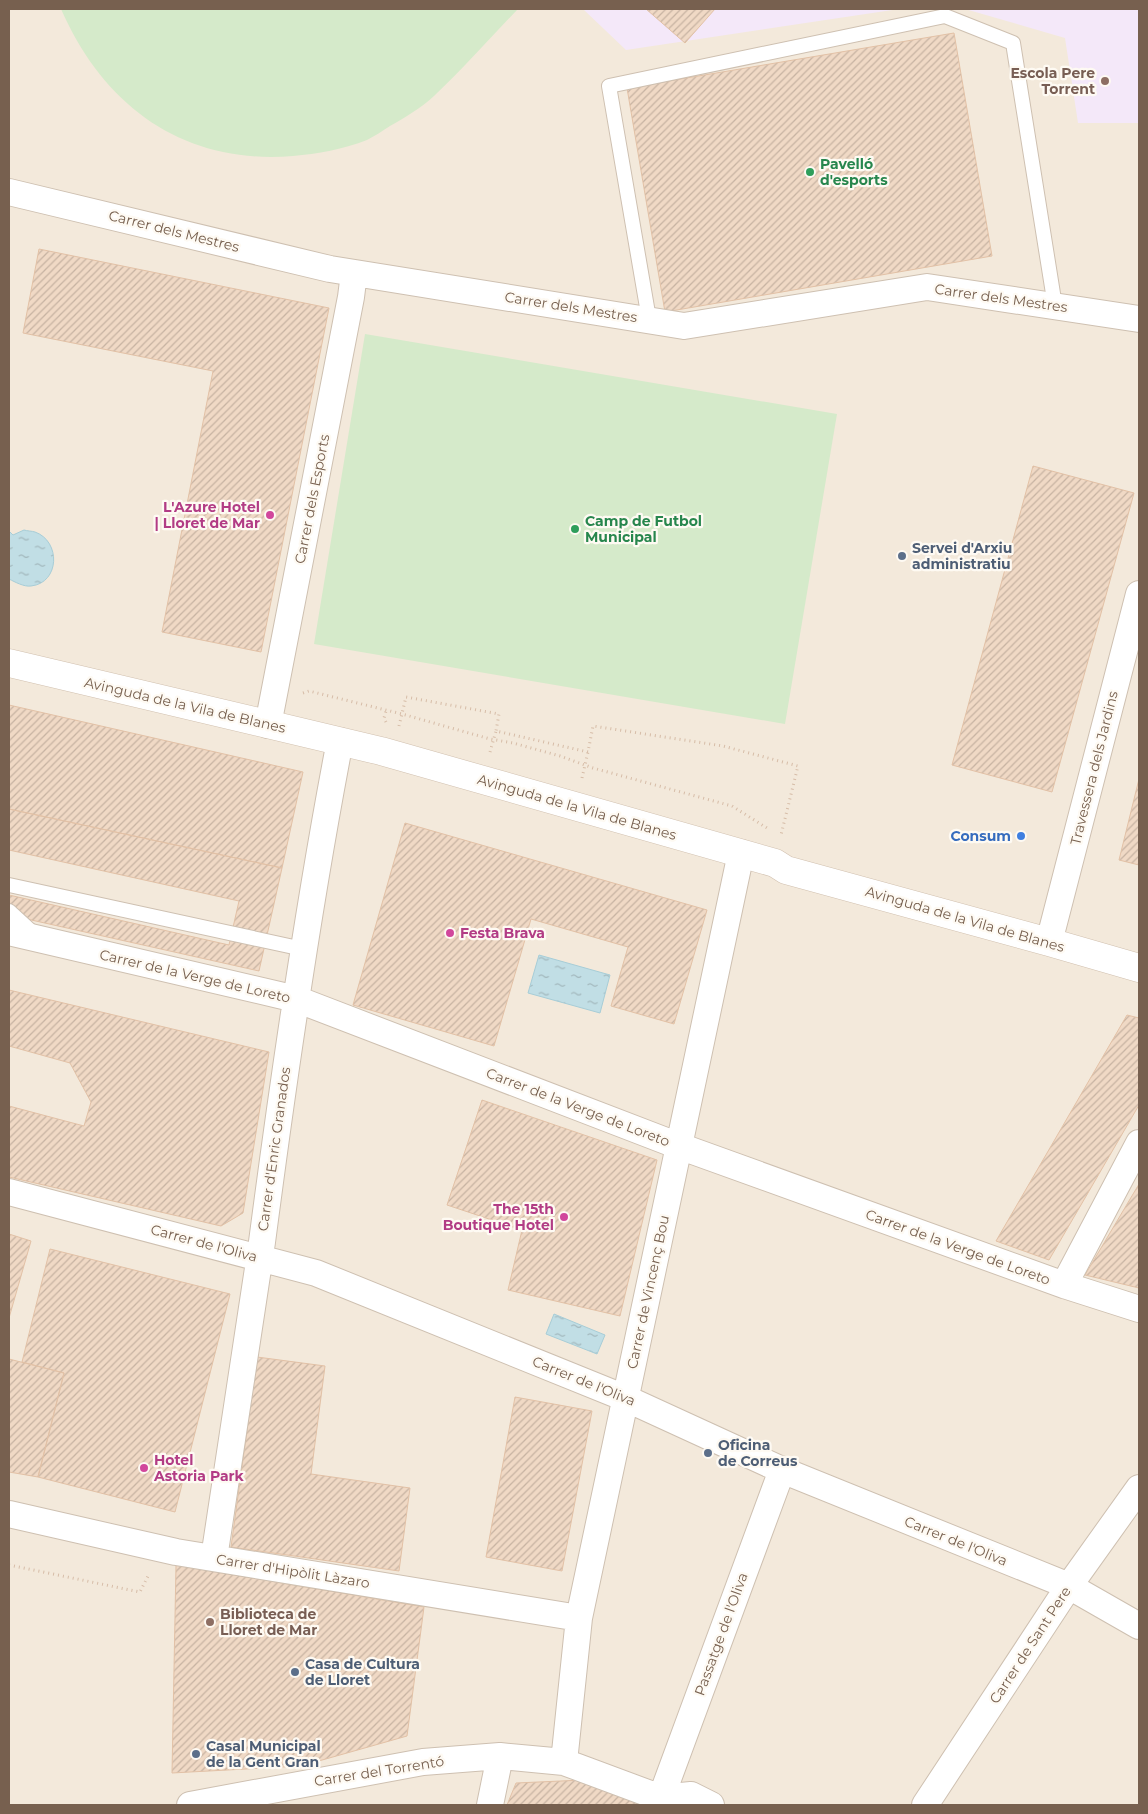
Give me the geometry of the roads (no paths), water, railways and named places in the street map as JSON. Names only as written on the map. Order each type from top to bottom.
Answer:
[{"type":"main road","name":"Avinguda de la Vila de Blanes","points":[[9,663],[340,741],[741,853],[775,863],[786,870],[1139,968]]},
{"type":"street","name":"Carrer dels Mestres","points":[[9,192],[354,274],[688,326],[927,287],[1139,319]]},
{"type":"street","name":"Carrer dels Esports","points":[[268,725],[354,274]]},
{"type":"street","name":"Travessera dels Jardins","points":[[1049,942],[1131,655],[1139,594]]},
{"type":"street","name":"Carrer d'Enric Granados","points":[[214,1558],[303,949],[324,821],[340,741]]},
{"type":"street","name":"Carrer de Vincenç Bou","points":[[564,1762],[578,1618],[741,853]]},
{"type":"street","name":"Carrer de la Verge de Loreto","points":[[9,932],[296,999],[679,1146],[1064,1285],[1139,1309]]},
{"type":"street","points":[[1064,1285],[1139,1143]]},
{"type":"street","name":"Carrer de l'Oliva","points":[[9,1192],[316,1273],[625,1398],[782,1470],[1069,1586],[1139,1626]]},
{"type":"street","name":"Passatge de l'Oliva","points":[[660,1798],[782,1470]]},
{"type":"street","name":"Carrer de Sant Pere","points":[[925,1805],[1069,1586],[1139,1488]]},
{"type":"street","name":"Carrer d'Hipòlit Làzaro","points":[[9,1514],[176,1552],[578,1618]]},
{"type":"street","points":[[490,1805],[500,1756]]},
{"type":"street","name":"Carrer del Torrentó","points":[[190,1805],[423,1762],[500,1756],[564,1762],[660,1798],[691,1795],[711,1805]]},
{"type":"lane","points":[[649,320],[609,86],[945,16],[1013,44],[1055,306]]},
{"type":"lane","points":[[9,885],[303,949]]},
{"type":"lane","points":[[9,911],[38,938]]},
{"type":"water","points":[[24,530],[35,532],[43,537],[53,552],[54,561],[48,578],[41,583],[31,586],[9,579],[9,531],[13,535]]},
{"type":"water","points":[[539,955],[610,975],[600,1013],[528,993]]},
{"type":"water","points":[[554,1314],[605,1335],[597,1354],[546,1334]]},
{"type":"place","name":"Escola Pere Torrent","points":[[1105,81]]},
{"type":"place","name":"Pavelló d'esports","points":[[810,172]]},
{"type":"place","name":"L'Azure Hotel | Lloret de Mar","points":[[270,515]]},
{"type":"place","name":"Camp de Futbol Municipal","points":[[575,529]]},
{"type":"place","name":"Servei d'Arxiu administratiu","points":[[902,556]]},
{"type":"place","name":"Consum","points":[[1021,836]]},
{"type":"place","name":"Festa Brava","points":[[450,933]]},
{"type":"place","name":"The 15th Boutique Hotel","points":[[564,1217]]},
{"type":"place","name":"Oficina de Correus","points":[[708,1453]]},
{"type":"place","name":"Hotel Astoria Park","points":[[144,1468]]},
{"type":"place","name":"Biblioteca de Lloret de Mar","points":[[210,1622]]},
{"type":"place","name":"Casa de Cultura de Lloret","points":[[295,1672]]},
{"type":"place","name":"Casal Municipal de la Gent Gran","points":[[196,1754]]}]
